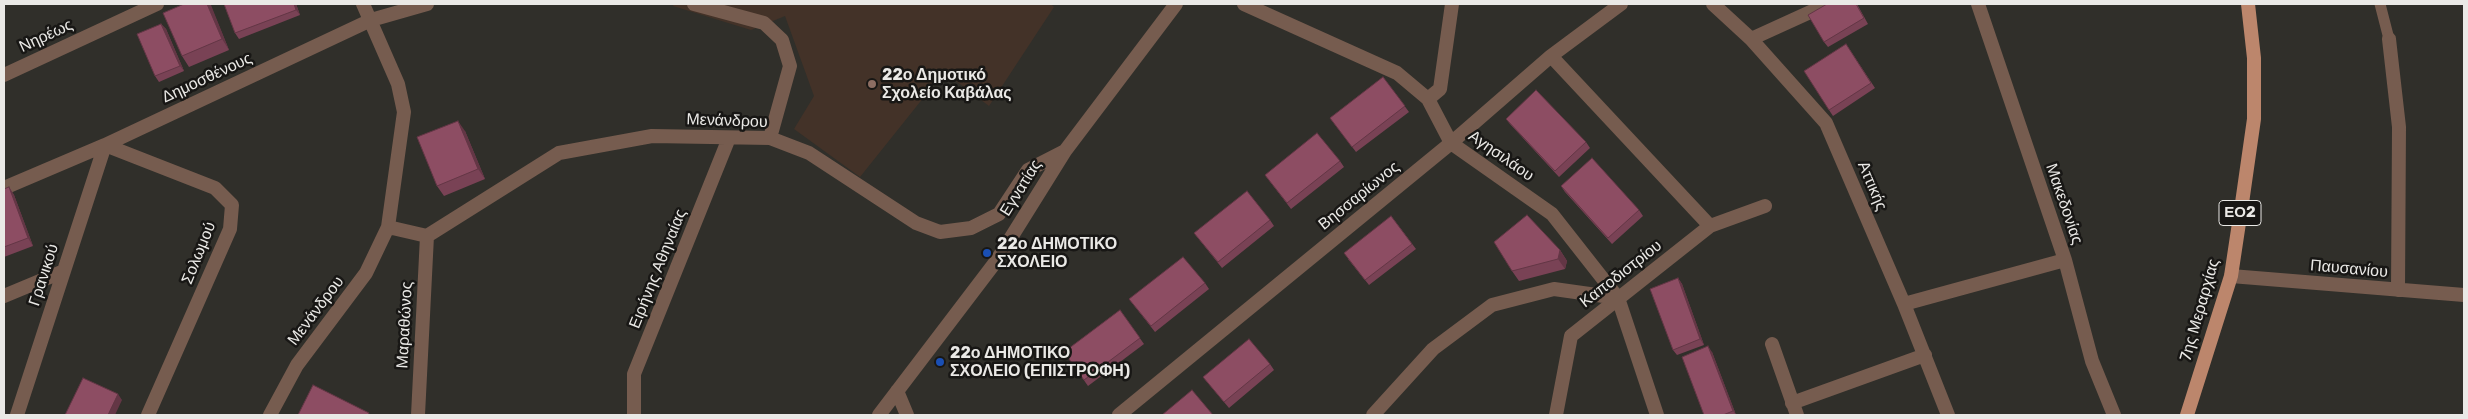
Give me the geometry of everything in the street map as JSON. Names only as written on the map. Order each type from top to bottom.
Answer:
[{"type":"main road","name":"7ης Μεραρχίας","points":[[2187,415],[2231,276],[2254,119],[2254,58],[2248,4]]},
{"type":"street","name":"Νηρέως","points":[[4,75],[157,4]]},
{"type":"street","points":[[363,4],[372,20]]},
{"type":"street","name":"Δημοσθένους","points":[[4,188],[105,145],[372,20],[427,4]]},
{"type":"street","points":[[694,4],[764,23],[782,40],[790,66],[770,138]]},
{"type":"street","name":"Εγνατίας","points":[[878,415],[997,260],[1065,151],[1176,4]]},
{"type":"street","name":"Αγησιλάου","points":[[1244,4],[1397,73],[1428,99],[1452,143],[1552,214],[1618,298],[1657,415]]},
{"type":"street","points":[[1428,99],[1440,89],[1452,4]]},
{"type":"street","name":"Βησσαρίωνος","points":[[1119,415],[1452,143],[1550,56],[1621,4]]},
{"type":"street","name":"Αττικής","points":[[1713,4],[1750,39],[1826,123],[1904,304],[1948,415]]},
{"type":"street","points":[[1750,39],[1828,4]]},
{"type":"street","name":"Μακεδονίας","points":[[1978,4],[2065,260],[2092,361],[2114,415]]},
{"type":"street","name":"Μενάνδρου","points":[[270,415],[297,365],[366,273],[388,227],[404,112],[398,84],[372,20]]},
{"type":"street","points":[[2389,39],[2399,127],[2398,290]]},
{"type":"street","points":[[1550,56],[1710,226]]},
{"type":"street","name":"Μενάνδρου","points":[[427,236],[559,153],[652,136],[770,138],[809,153],[916,223],[940,232],[971,228],[999,214],[1028,170],[1065,151]]},
{"type":"street","name":"Ειρήνης Αθηναίας","points":[[634,415],[634,374],[729,138]]},
{"type":"street","name":"Γρανικού","points":[[17,415],[105,145]]},
{"type":"street","name":"Σολωμού","points":[[105,145],[215,188],[232,205],[230,229],[148,415]]},
{"type":"street","name":"Καποδιστρίου","points":[[1556,415],[1571,336],[1710,226],[1765,206]]},
{"type":"street","points":[[388,227],[427,236]]},
{"type":"street","name":"Μαραθώνος","points":[[418,415],[427,236]]},
{"type":"street","points":[[1904,304],[2065,260]]},
{"type":"street","points":[[4,296],[64,271]]},
{"type":"street","name":"Παυσανίου","points":[[2231,276],[2464,295]]},
{"type":"street","points":[[1373,415],[1433,349],[1492,305],[1554,289],[1618,298]]},
{"type":"street","points":[[1772,344],[1794,409],[1925,355]]},
{"type":"street","points":[[897,391],[907,415]]},
{"type":"lane","points":[[2380,4],[2389,39]]},
{"type":"shaded area","name":"22ο Δημοτικό Σχολείο Καβάλας","points":[[674,4],[1051,4],[1054,7],[989,106],[944,72],[860,177],[794,129],[814,96],[785,16],[751,30],[673,6]]},
{"type":"building","points":[[184,4],[207,4],[222,39],[182,56],[163,13]]},
{"type":"building","points":[[224,4],[294,4],[296,10],[235,33]]},
{"type":"building","points":[[1827,4],[1856,4],[1864,18],[1824,42],[1808,15]]},
{"type":"building","points":[[161,24],[180,66],[155,76],[137,34]]},
{"type":"building","points":[[1846,44],[1871,83],[1829,110],[1804,71]]},
{"type":"building","points":[[1383,77],[1405,106],[1352,147],[1330,118]]},
{"type":"building","points":[[1536,90],[1586,142],[1555,171],[1506,119]]},
{"type":"building","points":[[458,121],[478,169],[437,186],[417,137]]},
{"type":"building","points":[[1317,133],[1340,161],[1287,203],[1265,175]]},
{"type":"building","points":[[1592,158],[1639,210],[1608,238],[1561,186]]},
{"type":"building","points":[[9,187],[28,238],[4,247],[4,189]]},
{"type":"building","points":[[1247,191],[1270,220],[1218,262],[1194,233]]},
{"type":"building","points":[[1527,215],[1560,250],[1558,259],[1512,271],[1494,242]]},
{"type":"building","points":[[1391,216],[1412,244],[1365,280],[1344,253]]},
{"type":"building","points":[[1183,257],[1205,283],[1151,326],[1129,299]]},
{"type":"building","points":[[1678,278],[1700,339],[1673,350],[1650,289]]},
{"type":"building","points":[[1120,310],[1140,338],[1084,380],[1064,352]]},
{"type":"building","points":[[1249,339],[1270,364],[1224,402],[1203,377]]},
{"type":"building","points":[[1708,346],[1733,411],[1723,415],[1704,415],[1682,357]]},
{"type":"building","points":[[83,378],[118,394],[108,415],[65,415]]},
{"type":"building","points":[[313,385],[369,413],[368,415],[298,415]]},
{"type":"building","points":[[1192,390],[1213,415],[1162,415]]},
{"type":"place","name":"22ο Δημοτικό Σχολείο Καβάλας","points":[[872,84]]},
{"type":"place","name":"22ο ΔΗΜΟΤΙΚΟ ΣΧΟΛΕΙΟ","points":[[987,253]]},
{"type":"place","name":"22ο ΔΗΜΟΤΙΚΟ ΣΧΟΛΕΙΟ (ΕΠΙΣΤΡΟΦΗ)","points":[[940,362]]}]
